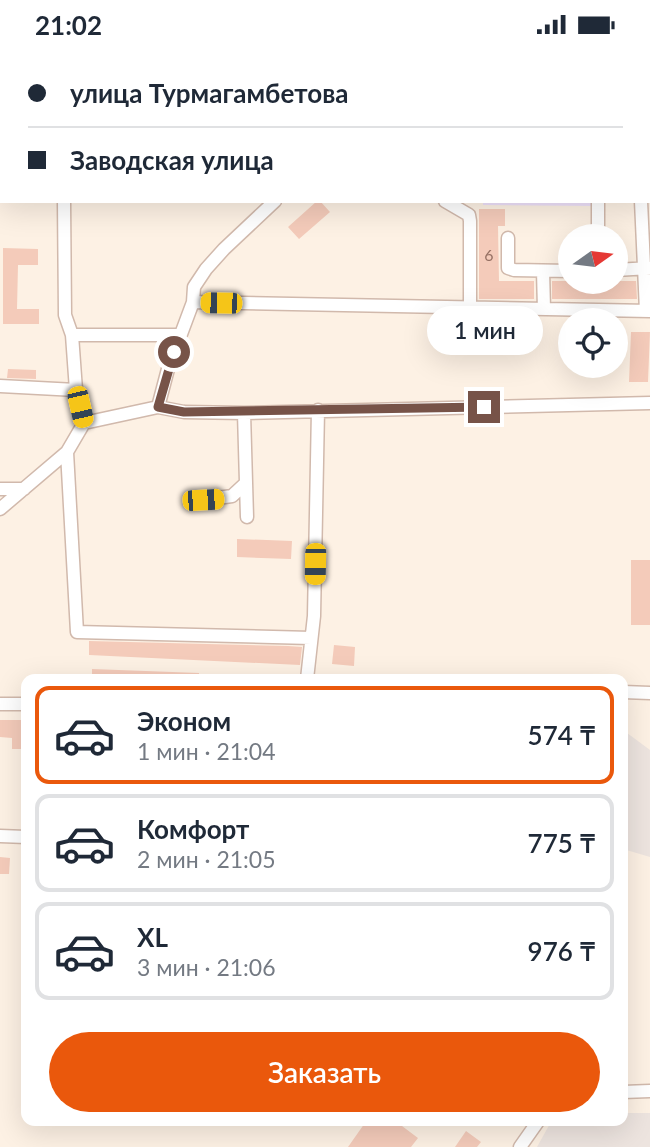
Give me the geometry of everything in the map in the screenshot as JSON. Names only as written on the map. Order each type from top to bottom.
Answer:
[{"type":"street","points":[[0,509],[67,452],[83,423],[76,390],[72,335],[65,315],[64,203]]},
{"type":"street","points":[[158,407],[193,302],[194,287],[206,268],[273,203]]},
{"type":"street","points":[[448,203],[469,215],[470,308]]},
{"type":"street","points":[[598,203],[598,224]]},
{"type":"street","points":[[193,302],[648,311],[641,203]]},
{"type":"street","points":[[508,238],[508,268],[514,271],[558,271]]},
{"type":"street","points":[[628,269],[647,268]]},
{"type":"street","points":[[543,271],[544,309]]},
{"type":"street","points":[[72,335],[180,335]]},
{"type":"street","points":[[0,386],[76,390]]},
{"type":"street","points":[[83,423],[158,407],[184,412],[244,413],[650,403]]},
{"type":"street","points":[[307,674],[318,410]]},
{"type":"street","points":[[244,413],[247,517]]},
{"type":"street","points":[[67,452],[77,632],[311,638]]},
{"type":"street","points":[[203,500],[232,496],[246,483]]},
{"type":"street","points":[[0,489],[24,489]]},
{"type":"street","points":[[628,692],[650,692]]},
{"type":"street","points":[[0,704],[21,704]]},
{"type":"street","points":[[0,836],[21,837]]},
{"type":"street","points":[[628,1091],[650,1091]]},
{"type":"street","points":[[520,1147],[535,1126]]},
{"type":"shaded area","points":[[483,203],[594,203],[594,206]]},
{"type":"shaded area","points":[[628,734],[650,750],[650,857],[628,850]]},
{"type":"shaded area","points":[[628,1113],[650,1113],[650,1147],[537,1147],[549,1126],[628,1126]]},
{"type":"building","points":[[315,203],[322,203],[330,212],[299,239],[288,227]]},
{"type":"building","points":[[479,209],[505,209],[505,226],[498,226],[499,281],[534,281],[534,299],[479,299]]},
{"type":"building","points":[[3,248],[38,249],[38,265],[18,265],[17,309],[39,309],[39,324],[3,324]]},
{"type":"building","points":[[552,281],[558,281],[558,294],[628,294],[628,281],[636,281],[637,299],[552,299]]},
{"type":"building","points":[[631,332],[650,332],[648,382],[629,382]]},
{"type":"building","points":[[8,369],[36,370],[36,379],[7,378]]},
{"type":"building","points":[[237,539],[292,541],[291,559],[237,557]]},
{"type":"building","points":[[631,560],[650,560],[650,625],[631,625]]},
{"type":"building","points":[[89,641],[302,647],[300,665],[89,655]]},
{"type":"building","points":[[334,645],[355,647],[354,666],[332,664]]},
{"type":"building","points":[[92,669],[199,673],[199,674],[92,674]]},
{"type":"building","points":[[0,720],[21,720],[21,749],[12,749],[12,738],[0,737]]},
{"type":"building","points":[[0,857],[10,858],[9,874],[0,874]]},
{"type":"building","points":[[363,1126],[402,1126],[418,1138],[411,1147],[348,1147]]},
{"type":"building","points":[[466,1131],[481,1142],[477,1147],[455,1147]]},
{"type":"route","points":[[174,352],[158,407],[184,412],[484,407]]}]
